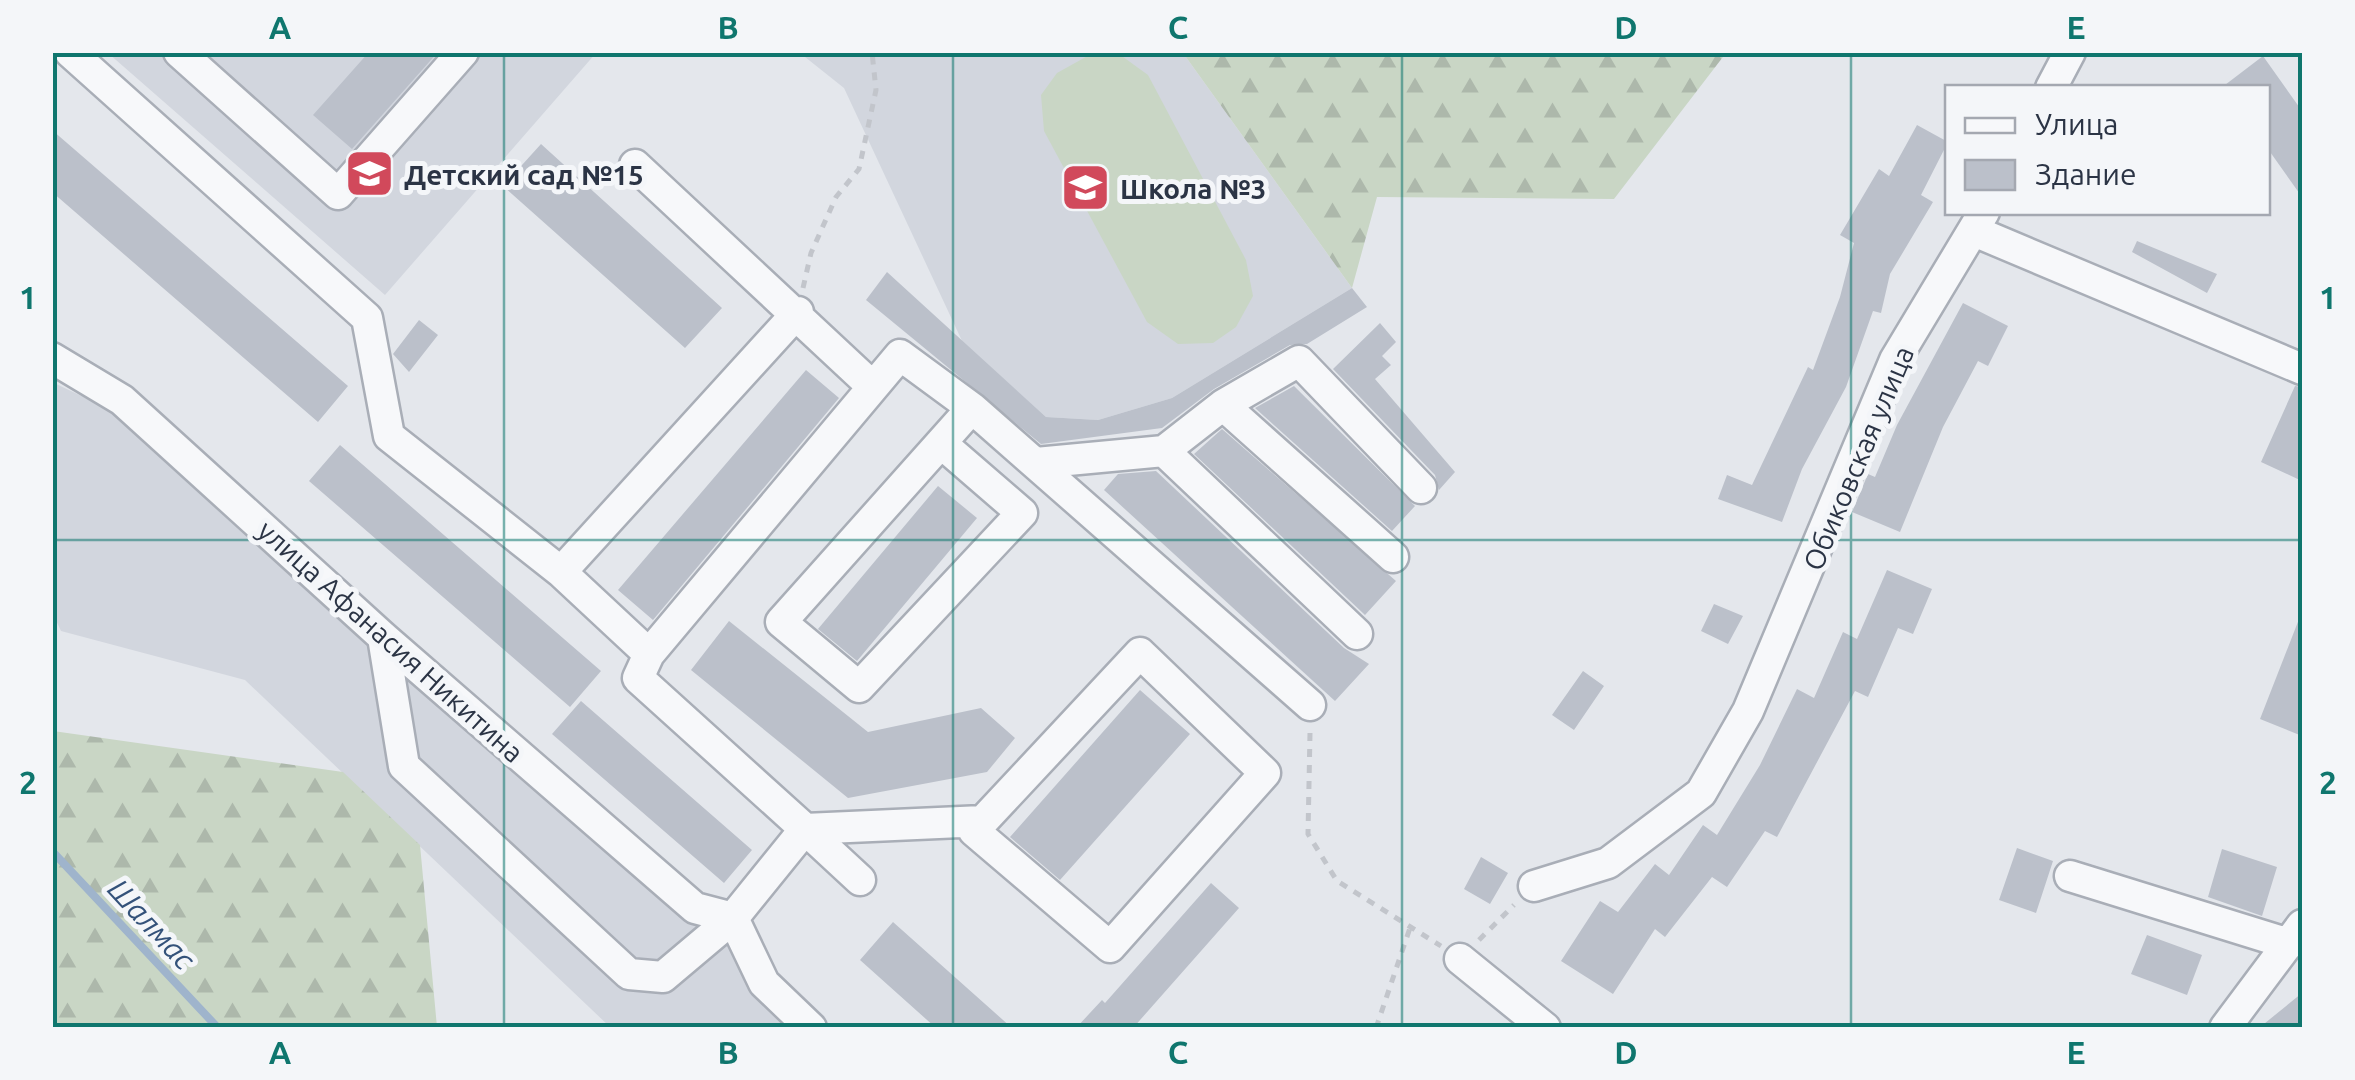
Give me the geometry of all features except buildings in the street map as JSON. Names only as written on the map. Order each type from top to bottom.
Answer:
[{"type":"street","points":[[70,52],[367,318],[389,436],[560,572],[649,654]]},
{"type":"street","points":[[180,52],[338,194],[463,52]]},
{"type":"street","points":[[2053,85],[2070,52]]},
{"type":"street","points":[[635,165],[798,312],[873,387]]},
{"type":"street","points":[[1979,222],[2302,368]]},
{"type":"street","name":"Обиковская улица","points":[[1534,886],[1608,863],[1701,792],[1748,711],[1895,360],[1979,222]]},
{"type":"street","points":[[560,572],[798,312]]},
{"type":"street","points":[[860,880],[638,678],[649,654],[900,355],[972,408],[1310,704]]},
{"type":"street","name":"улица Афанасия Никитина","points":[[52,358],[122,400],[383,637],[695,908],[732,918]]},
{"type":"street","points":[[1036,463],[1164,450],[1224,405],[1299,361],[1421,488]]},
{"type":"street","points":[[1224,405],[1392,557]]},
{"type":"street","points":[[942,443],[1022,513],[859,687],[781,622],[972,408]]},
{"type":"street","points":[[1164,450],[1357,634]]},
{"type":"street","points":[[383,637],[404,766],[629,974],[663,977],[732,918],[806,829],[982,821],[1140,654],[1266,772],[1110,947],[974,831],[982,821]]},
{"type":"street","points":[[2070,876],[2296,934],[2232,1025]]},
{"type":"street","points":[[732,918],[764,983],[811,1028]]},
{"type":"street","points":[[1460,959],[1545,1028]]},
{"type":"path","points":[[798,312],[811,254],[836,196],[860,169],[876,90],[872,52]]},
{"type":"path","points":[[1310,704],[1308,834],[1337,882],[1410,924],[1376,1028]]},
{"type":"path","points":[[1460,959],[1534,886]]},
{"type":"shaded area","name":"Детский сад №15","points":[[108,53],[596,53],[385,295]]},
{"type":"shaded area","name":"Школа №3","points":[[800,53],[1183,53],[1352,288],[1172,398],[1098,420],[1046,417],[963,343],[844,88]]},
{"type":"shaded area","points":[[52,382],[111,410],[737,951],[793,1027],[610,1027],[245,680],[61,631],[52,612]]},
{"type":"green space","points":[[1093,53],[1119,54],[1148,75],[1246,260],[1253,296],[1236,327],[1213,343],[1178,344],[1147,322],[1044,131],[1041,95],[1057,73]]},
{"type":"green space","points":[[1183,53],[1726,53],[1614,199],[1377,197],[1352,288]]},
{"type":"green space","points":[[53,731],[343,772],[420,845],[437,1027],[53,1027]]},
{"type":"waterway","name":"Шалмас","points":[[52,851],[218,1028]]},
{"type":"place","name":"Детский сад №15","points":[[369,174]]},
{"type":"place","name":"Школа №3","points":[[1085,188]]}]
